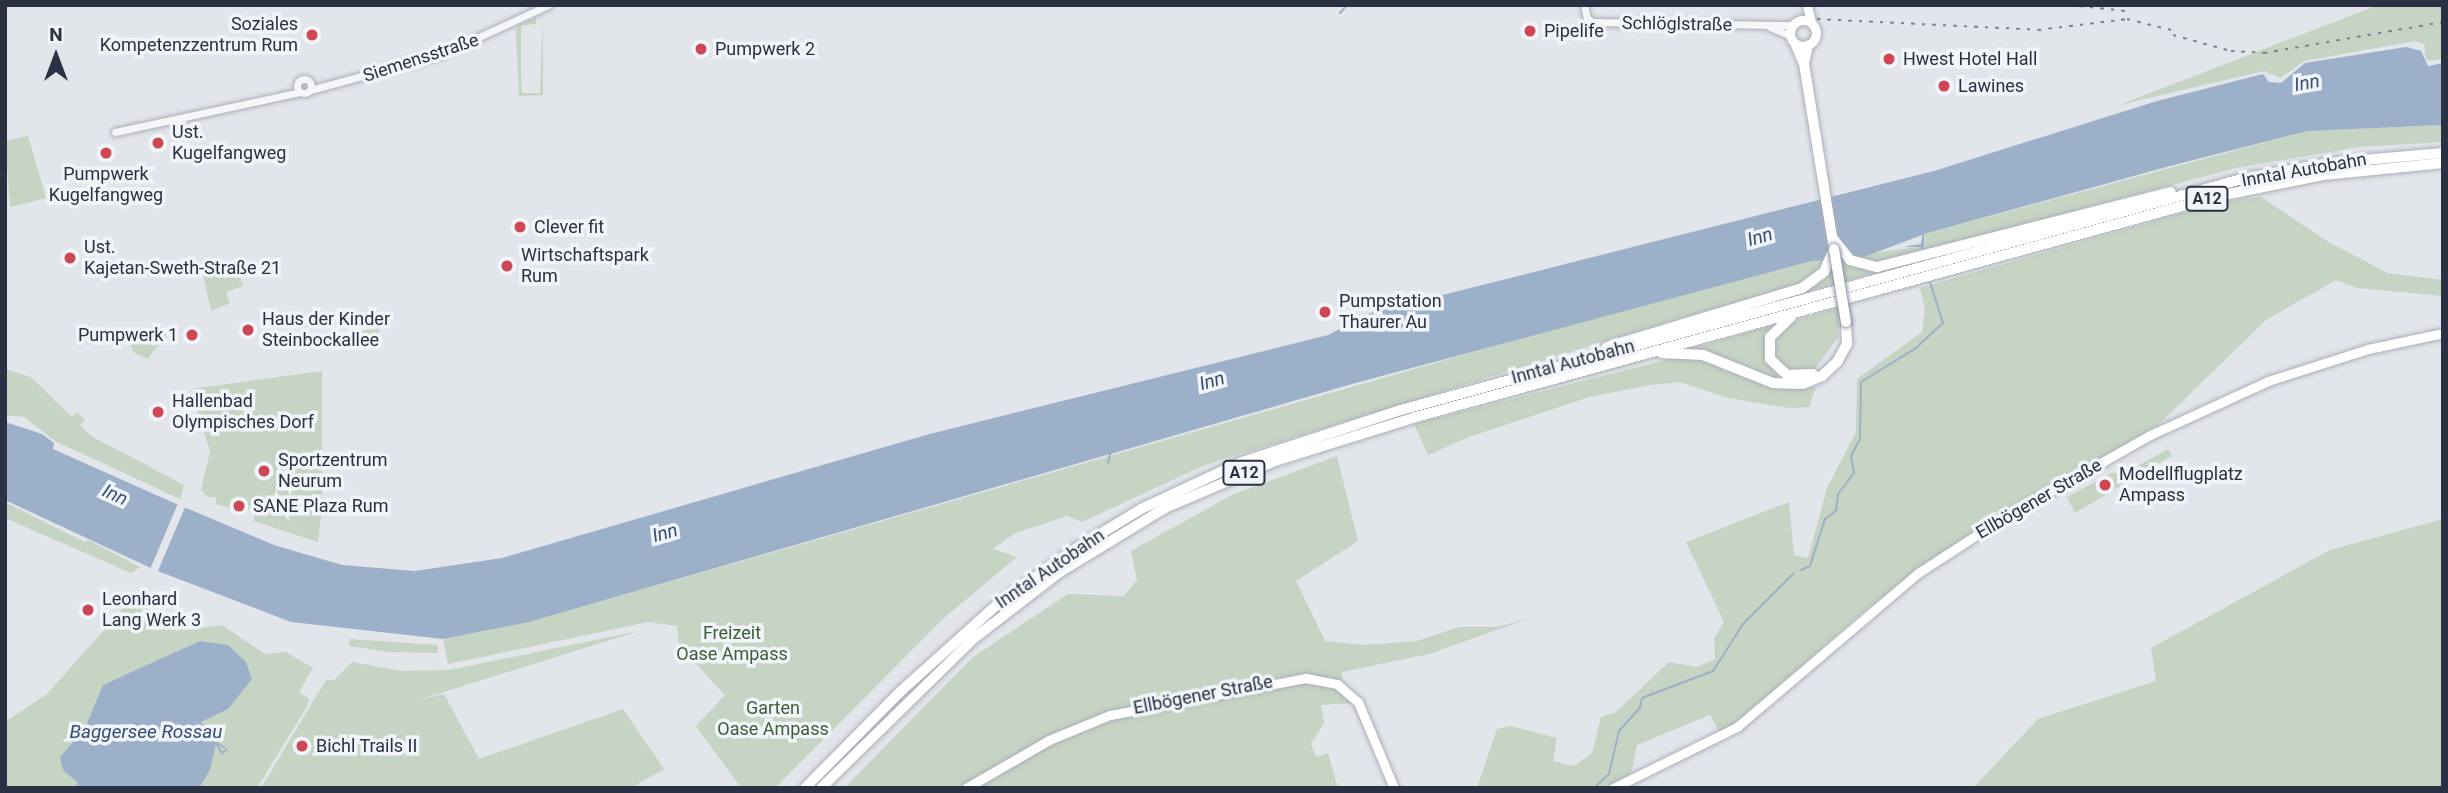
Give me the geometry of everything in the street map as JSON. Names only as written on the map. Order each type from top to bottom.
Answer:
[{"type":"highway","points":[[1647,353],[1703,355],[1770,382],[1799,384],[1822,376],[1838,362],[1847,344],[1846,322],[1804,64],[1796,45]]},
{"type":"highway","points":[[1804,64],[1808,45]]},
{"type":"highway","name":"Inntal Autobahn","points":[[805,788],[935,658],[1057,567],[1142,509],[1242,462],[1401,410],[1933,269],[2213,187],[2329,163],[2443,153]]},
{"type":"highway","name":"Inntal Autobahn","points":[[1933,269],[2255,188],[2365,169],[2443,163]]},
{"type":"highway","points":[[1831,235],[1850,260],[1869,267],[2110,204],[2213,187]]},
{"type":"highway","points":[[1568,364],[1620,342],[1812,283],[1824,272],[1833,249]]},
{"type":"highway","name":"Inntal Autobahn","points":[[1073,556],[1165,508],[1275,461],[1802,310],[1922,272]]},
{"type":"highway","points":[[1802,310],[1777,326],[1768,341],[1772,363],[1790,376],[1806,377],[1827,364],[1839,346],[1846,322]]},
{"type":"highway","name":"Inntal Autobahn","points":[[821,788],[965,646],[1057,567]]},
{"type":"main road","points":[[1805,5],[1816,34],[1808,45],[1796,45],[1793,27],[1805,5]]},
{"type":"main road","points":[[1793,27],[1811,23]]},
{"type":"main road","name":"Ellbögener Straße","points":[[1614,788],[1721,735],[1762,709],[1844,633],[1928,567],[1998,521],[2148,436],[2268,381],[2368,349],[2443,333]]},
{"type":"main road","name":"Ellbögener Straße","points":[[966,788],[1049,740],[1110,715],[1306,678],[1340,686],[1358,702],[1394,788]]},
{"type":"street","name":"Siemensstraße","points":[[310,87],[330,86],[440,55],[548,5]]},
{"type":"street","name":"Schlöglstraße","points":[[1584,5],[1587,18],[1793,27]]},
{"type":"street","points":[[299,88],[304,79],[310,87]]},
{"type":"street","points":[[115,132],[280,97],[299,88],[310,87]]},
{"type":"green space","points":[[2378,5],[2443,5],[2443,60],[2426,60],[2424,44],[2415,41],[2304,61],[2281,78],[2264,71],[2119,105]]},
{"type":"green space","points":[[543,13],[543,95],[519,96],[516,30],[519,25],[536,18],[536,24],[521,25],[521,76],[522,93],[540,93]]},
{"type":"green space","points":[[2443,125],[2443,142],[2359,147],[2236,168],[1930,249],[1873,273],[1815,289],[1746,300],[1668,322],[1205,465],[1082,522],[1067,516],[1015,533],[993,549],[1017,557],[944,618],[775,788],[741,788],[696,726],[725,695],[679,646],[677,626],[648,622],[448,664],[443,639],[529,622],[1540,333],[1812,261],[1925,246],[1924,234],[2308,131]]},
{"type":"green space","points":[[28,136],[46,198],[10,207],[5,141]]},
{"type":"green space","points":[[2261,197],[2327,241],[2387,273],[2443,280],[2443,296],[2357,288],[2336,280],[2266,320],[2158,425],[2008,512],[1994,512],[1987,524],[1924,565],[1853,620],[1764,702],[1720,733],[1710,715],[1637,745],[1631,774],[1605,788],[1477,788],[1497,729],[1510,726],[1557,738],[1553,761],[1574,766],[1592,753],[1601,717],[1616,712],[1669,662],[1697,667],[1715,659],[1714,638],[1724,622],[1686,542],[1789,502],[1794,555],[1808,558],[1827,488],[1856,432],[1857,379],[1922,332],[1925,309],[1920,288],[2225,201]]},
{"type":"green space","points":[[236,262],[243,286],[226,292],[230,303],[211,311],[202,270]]},
{"type":"green space","points":[[1838,308],[1838,337],[1815,369],[1794,374],[1774,360],[1775,335],[1788,323]]},
{"type":"green space","points":[[379,310],[379,335],[358,337],[356,314],[364,315],[357,318],[359,331],[378,329],[376,316],[368,312]]},
{"type":"green space","points":[[160,325],[167,334],[148,359],[133,352],[128,331]]},
{"type":"green space","points":[[1773,325],[1765,338],[1765,350],[1778,376],[1776,380],[1696,348]]},
{"type":"green space","points":[[1678,357],[1710,361],[1779,390],[1816,387],[1809,407],[1790,408],[1728,398],[1680,382],[1651,385],[1589,397],[1469,437],[1428,455],[1414,424]]},
{"type":"green space","points":[[5,369],[31,377],[72,417],[77,412],[85,420],[80,425],[91,436],[184,485],[180,499],[55,441],[24,417],[5,415]]},
{"type":"green space","name":"Sportzentrum Neurum","points":[[322,371],[322,509],[318,542],[254,521],[254,507],[243,512],[216,504],[216,497],[207,497],[201,490],[210,452],[191,389]]},
{"type":"green space","name":"Modellflugplatz Ampass","points":[[2168,449],[2172,456],[2075,513],[2067,497],[2111,473],[2124,474]]},
{"type":"green space","points":[[1337,456],[1358,541],[1296,581],[1325,641],[1362,645],[1417,641],[1459,627],[1497,627],[1533,617],[1429,654],[1342,672],[1342,681],[1304,673],[1151,704],[1049,740],[957,788],[844,788],[973,657],[1068,594],[1124,596],[1137,580],[1131,551],[1232,495]]},
{"type":"green space","points":[[5,502],[140,567],[131,573],[5,518]]},
{"type":"green space","points":[[2443,519],[2443,788],[1973,788],[2038,719],[2156,681],[2151,648],[2330,550]]},
{"type":"green space","points":[[129,602],[199,628],[222,625],[265,654],[286,652],[313,668],[299,692],[309,699],[306,708],[257,788],[5,788],[5,722],[47,694]]},
{"type":"green space","points":[[639,631],[418,700],[444,694],[479,759],[623,709],[664,769],[631,788],[261,788],[326,680],[334,680],[352,662],[401,671],[449,670]]},
{"type":"green space","points":[[349,639],[438,645],[438,653],[389,652],[349,646]]},
{"type":"green space","points":[[1299,683],[1335,688],[1353,703],[1321,705],[1324,723],[1311,744],[1316,757],[1328,753],[1338,788],[978,788],[1048,745],[1110,719]]},
{"type":"water","name":"Inn","points":[[2406,47],[2421,51],[2428,66],[2443,63],[2443,125],[2308,131],[2170,166],[1924,234],[1924,258],[1921,247],[1903,247],[1921,244],[1922,235],[1864,257],[1812,261],[1352,384],[529,622],[443,639],[291,622],[155,570],[5,500],[5,422],[42,434],[54,443],[53,449],[165,499],[274,545],[342,565],[415,571],[502,558],[926,435],[1328,335],[1371,313],[1934,171],[2157,101],[2263,74],[2269,82],[2281,83],[2305,63]]},
{"type":"water","name":"Baggersee Rossau","points":[[200,641],[228,645],[246,662],[252,679],[228,709],[201,722],[216,743],[210,770],[199,788],[75,788],[78,783],[63,770],[60,757],[85,728],[103,685]]},
{"type":"pier","points":[[179,501],[186,504],[157,574],[149,571]]},
{"type":"waterway","points":[[1340,13],[1347,5]]},
{"type":"waterway","points":[[1801,570],[1810,566],[1825,519],[1836,511],[1838,494],[1854,473],[1851,456],[1860,439],[1861,382],[1916,348],[1943,323],[1929,279]]},
{"type":"waterway","points":[[1108,463],[1111,451]]},
{"type":"waterway","points":[[1594,788],[1609,774],[1619,731],[1640,708],[1642,698],[1713,671],[1743,624],[1793,574]]},
{"type":"waterway","points":[[216,743],[222,753],[227,749]]},
{"type":"waterway","points":[[217,743],[224,747]]},
{"type":"railway","points":[[2069,5],[2126,11]]},
{"type":"railway","points":[[1817,19],[2038,30],[2127,19],[2176,31]]},
{"type":"railway","points":[[2173,35],[2231,51],[2264,53],[2443,22]]},
{"type":"place","name":"Pipelife","points":[[1530,31]]},
{"type":"place","name":"Soziales Kompetenzzentrum Rum","points":[[312,35]]},
{"type":"place","name":"Pumpwerk 2","points":[[701,49]]},
{"type":"place","name":"Hwest Hotel Hall","points":[[1889,59]]},
{"type":"place","name":"Lawines","points":[[1944,86]]},
{"type":"place","name":"Ust. Kugelfangweg","points":[[158,143]]},
{"type":"place","name":"Pumpwerk Kugelfangweg","points":[[106,153]]},
{"type":"place","name":"Clever fit","points":[[520,227]]},
{"type":"place","name":"Ust. Kajetan-Sweth-Straße 21","points":[[70,258]]},
{"type":"place","name":"Wirtschaftspark Rum","points":[[507,266]]},
{"type":"place","name":"Pumpstation Thaurer Au","points":[[1325,312]]},
{"type":"place","name":"Haus der Kinder Steinbockallee","points":[[248,330]]},
{"type":"place","name":"Pumpwerk 1","points":[[192,335]]},
{"type":"place","name":"Hallenbad Olympisches Dorf","points":[[158,412]]},
{"type":"place","name":"Sportzentrum Neurum","points":[[264,471]]},
{"type":"place","name":"Modellflugplatz Ampass","points":[[2105,485]]},
{"type":"place","name":"SANE Plaza Rum","points":[[239,506]]},
{"type":"place","name":"Leonhard Lang Werk 3","points":[[88,610]]},
{"type":"place","name":"Bichl Trails II","points":[[302,746]]},
{"type":"park label","name":"Freizeit Oase Ampass","points":[[732,644]]},
{"type":"park label","name":"Garten Oase Ampass","points":[[773,719]]}]
